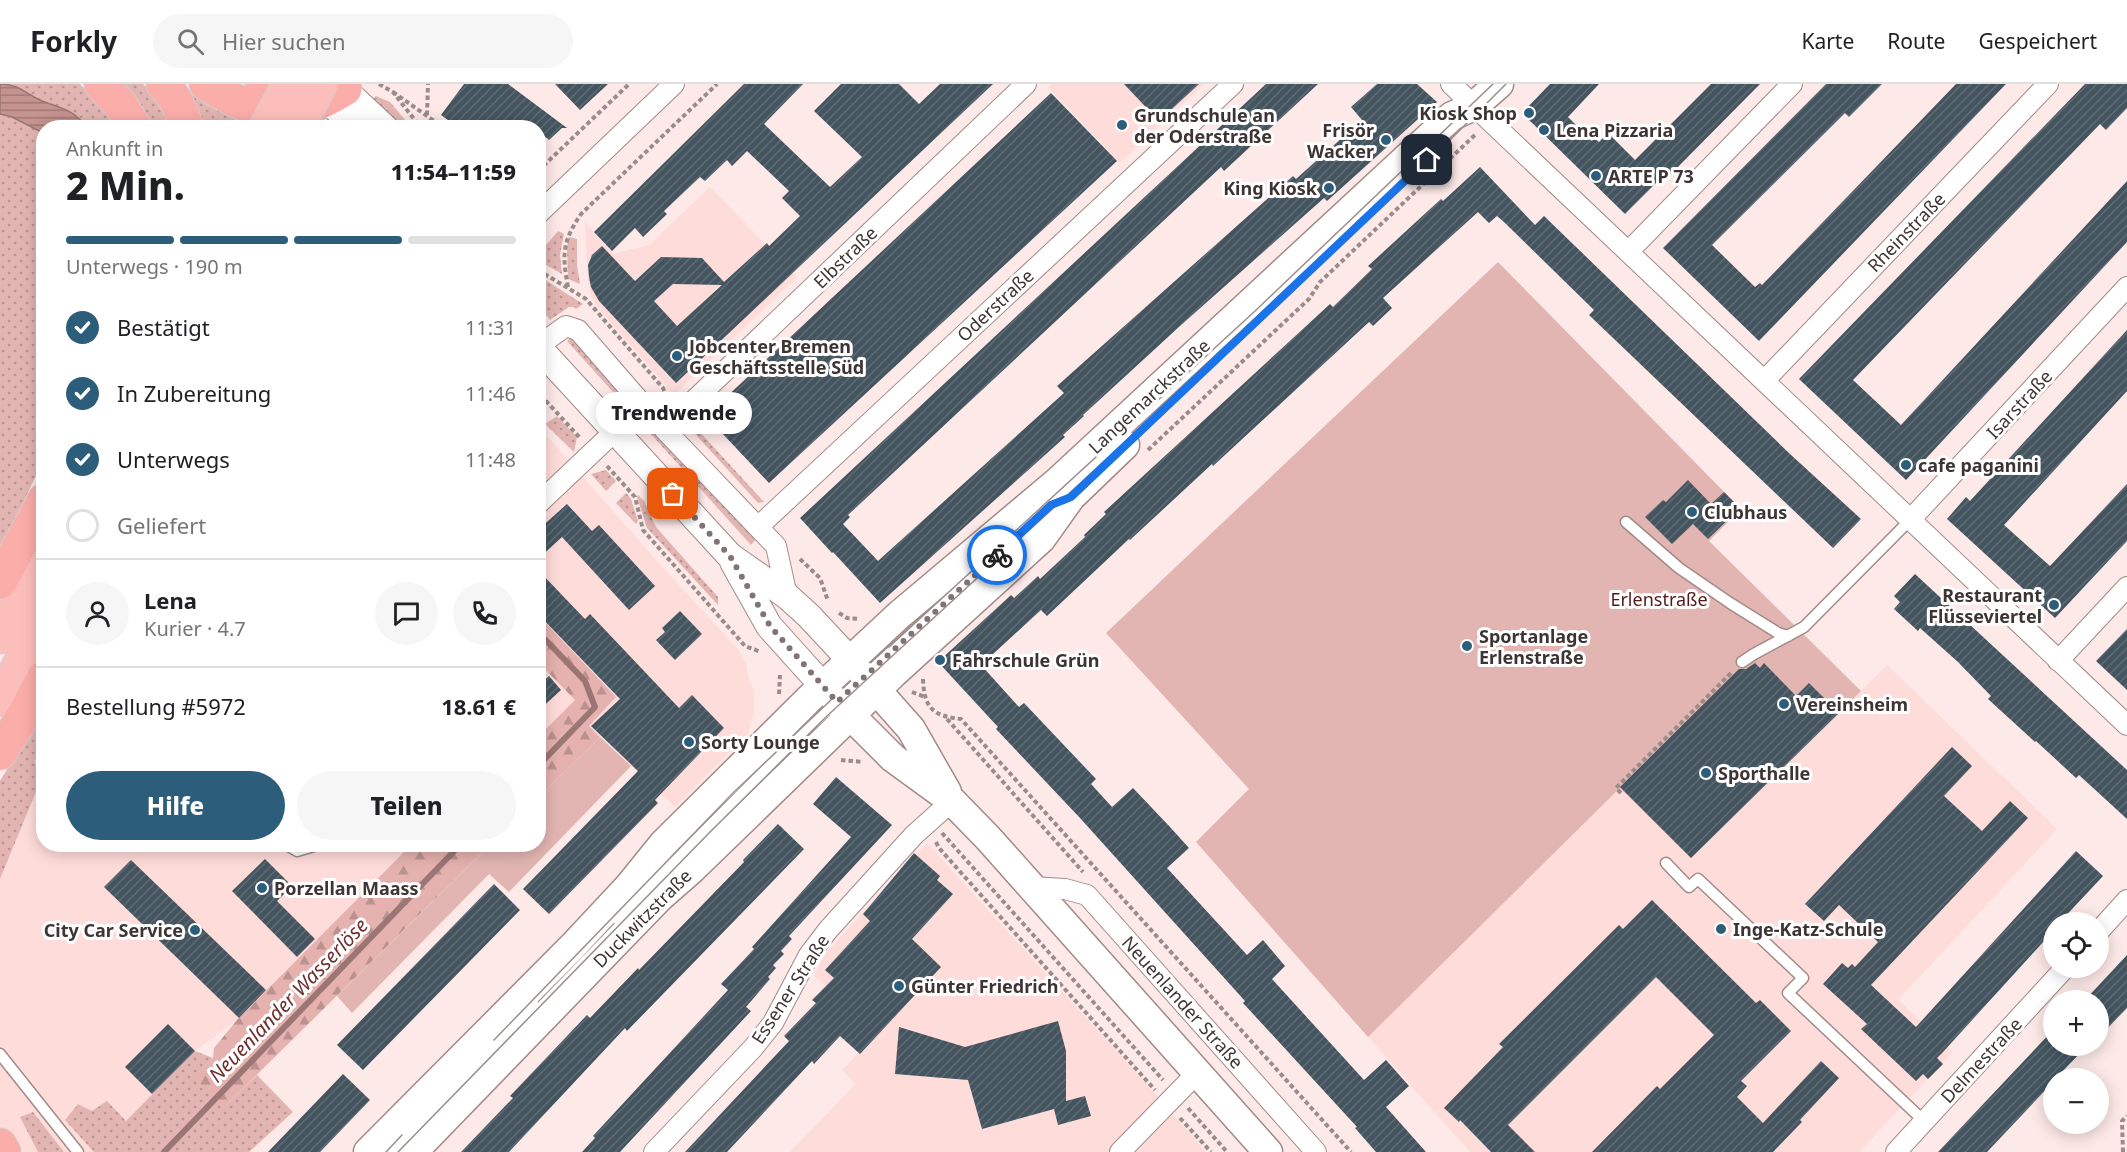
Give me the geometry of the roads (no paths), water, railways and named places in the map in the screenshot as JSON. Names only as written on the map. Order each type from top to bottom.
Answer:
[{"type":"highway","points":[[101,84],[121,105],[130,120]]},
{"type":"highway","points":[[163,84],[182,111],[185,120]]},
{"type":"highway","points":[[206,84],[249,108],[275,112],[317,98]]},
{"type":"highway","points":[[262,84],[273,91],[317,98]]},
{"type":"highway","points":[[279,120],[317,98]]},
{"type":"highway","points":[[0,582],[36,515]]},
{"type":"highway","points":[[0,637],[36,570]]},
{"type":"highway","points":[[0,700],[36,634]]},
{"type":"highway","points":[[0,753],[36,692]]},
{"type":"highway","points":[[0,1145],[4,1152]]},
{"type":"main road","name":"Langemarckstraße","points":[[864,676],[899,615],[1060,494],[1462,127],[1482,113],[1499,84]]},
{"type":"main road","name":"Langemarckstraße","points":[[837,701],[864,676],[1041,539],[1060,494]]},
{"type":"main road","name":"Duckwitzstraße","points":[[368,1152],[573,946],[629,886],[663,844],[837,701],[864,676]]},
{"type":"main road","name":"Neuenlander Straße","points":[[864,676],[911,729],[952,801]]},
{"type":"main road","name":"Duckwitzstraße","points":[[413,1152],[660,897],[692,869],[837,701]]},
{"type":"main road","name":"Neuenlander Straße","points":[[837,701],[893,759],[952,801],[1268,1152]]},
{"type":"street","points":[[546,206],[674,84]]},
{"type":"street","name":"Elbstraße","points":[[664,429],[1026,84]]},
{"type":"street","name":"Oderstraße","points":[[758,527],[1233,84]]},
{"type":"street","points":[[1451,84],[2127,725]]},
{"type":"street","points":[[1628,252],[1792,84]]},
{"type":"street","name":"Rheinstraße","points":[[1764,381],[2048,84]]},
{"type":"street","points":[[317,98],[346,120]]},
{"type":"street","points":[[317,98],[367,120]]},
{"type":"street","name":"Isarstraße","points":[[1910,520],[2127,287]]},
{"type":"street","name":"Neuenlander Straße","points":[[546,340],[566,326],[578,330],[664,429],[776,546],[787,596]]},
{"type":"street","name":"Neuenlander Straße","points":[[546,355],[730,556],[787,596],[815,622],[864,676]]},
{"type":"street","points":[[546,496],[615,430]]},
{"type":"street","name":"Neuenlander Straße","points":[[730,556],[770,626],[837,701]]},
{"type":"street","points":[[2058,661],[2127,587]]},
{"type":"street","name":"Essener Straße","points":[[654,1152],[753,1048],[772,1023],[809,955],[828,930],[914,835],[952,801]]},
{"type":"street","name":"Neuenlander Straße","points":[[1031,887],[1065,889],[1088,895],[1316,1152]]},
{"type":"street","points":[[2109,920],[2127,900]]},
{"type":"street","name":"Delmestraße","points":[[1896,1152],[2057,978]]},
{"type":"street","points":[[1120,1152],[1198,1072]]},
{"type":"lane","points":[[1742,662],[1804,627],[1910,520]]},
{"type":"lane","points":[[1626,522],[1679,568],[1778,633],[1788,636]]},
{"type":"lane","points":[[613,924],[794,741],[837,701]]},
{"type":"lane","points":[[1666,863],[1689,887],[1698,879],[1803,978],[1788,993],[1924,1121]]},
{"type":"lane","points":[[392,1152],[544,995]]},
{"type":"lane","points":[[0,1054],[49,1108],[78,1152]]},
{"type":"waterway","name":"Neuenlander Wasserlöse","points":[[546,640],[585,681],[595,707],[546,758]]},
{"type":"waterway","name":"Neuenlander Wasserlöse","points":[[164,1152],[453,852]]},
{"type":"tram line","points":[[889,647],[1254,312],[1493,84]]},
{"type":"tram line","points":[[398,1152],[711,831],[827,716],[1409,181],[1506,84]]},
{"type":"tram line","points":[[494,1040],[733,793],[832,699]]},
{"type":"tram line","points":[[386,1152],[402,1135]]},
{"type":"place","name":"Kiosk Shop","points":[[1529,113]]},
{"type":"place","name":"Grundschule an der Oderstraße","points":[[1122,125]]},
{"type":"place","name":"Lena Pizzaria","points":[[1544,130]]},
{"type":"place","name":"Frisör Wacker","points":[[1386,140]]},
{"type":"place","name":"ARTE P 73","points":[[1596,176]]},
{"type":"place","name":"King Kiosk","points":[[1329,188]]},
{"type":"place","name":"Jobcenter Bremen Geschäftsstelle Süd","points":[[677,356]]},
{"type":"place","name":"cafe paganini","points":[[1906,465]]},
{"type":"place","name":"Trendwende","points":[[673,494]]},
{"type":"place","name":"Clubhaus","points":[[1692,512]]},
{"type":"place","name":"Restaurant Flüsseviertel","points":[[2054,605]]},
{"type":"place","name":"Sportanlage Erlenstraße","points":[[1467,646]]},
{"type":"place","name":"Fahrschule Grün","points":[[940,660]]},
{"type":"place","name":"Vereinsheim","points":[[1784,704]]},
{"type":"place","name":"Sorty Lounge","points":[[689,742]]},
{"type":"place","name":"Sporthalle","points":[[1706,773]]},
{"type":"place","name":"Porzellan Maass","points":[[262,888]]},
{"type":"place","name":"Inge-Katz-Schule","points":[[1721,929]]},
{"type":"place","name":"City Car Service","points":[[195,930]]},
{"type":"place","name":"Günter Friedrich","points":[[899,986]]},
{"type":"park label","name":"Erlenstraße","points":[[1659,599]]}]
